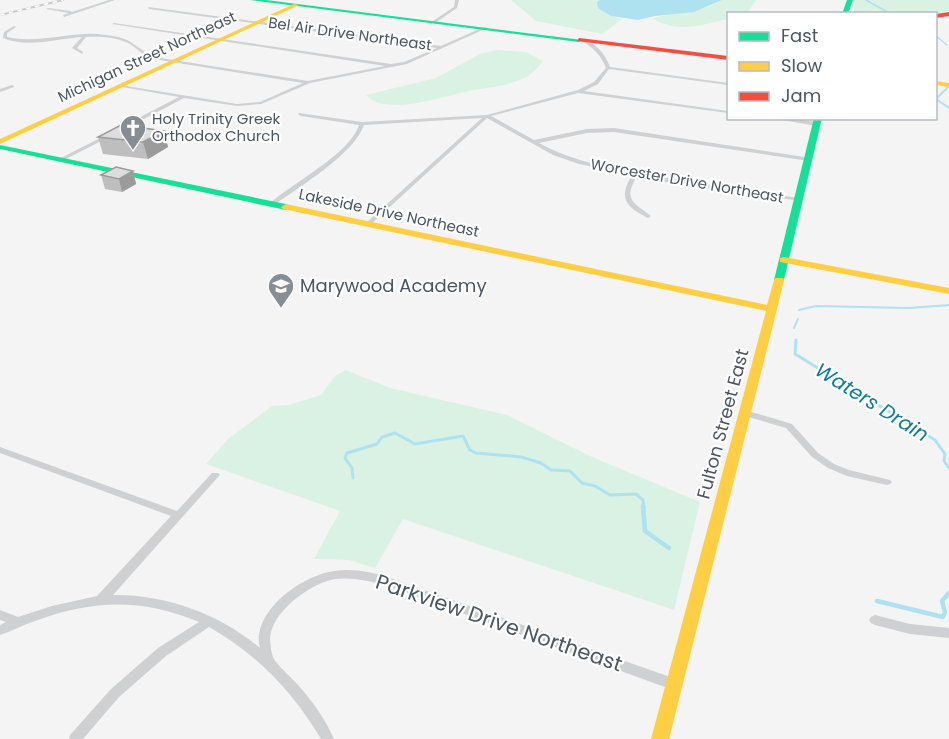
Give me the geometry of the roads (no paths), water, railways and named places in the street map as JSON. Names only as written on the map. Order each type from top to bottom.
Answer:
[{"type":"street","points":[[97,0],[111,1]]},
{"type":"street","points":[[253,0],[302,3],[434,22],[727,58]]},
{"type":"street","points":[[434,22],[456,7],[457,0]]},
{"type":"street","points":[[64,16],[111,1]]},
{"type":"street","name":"Michigan Street Northeast","points":[[0,142],[302,3]]},
{"type":"street","name":"Bel Air Drive Northeast","points":[[149,8],[443,47]]},
{"type":"street","points":[[48,9],[74,13]]},
{"type":"street","points":[[114,24],[395,65]]},
{"type":"street","points":[[14,27],[5,33],[5,38],[17,40],[86,35],[125,41],[147,56],[174,62],[309,82]]},
{"type":"street","points":[[122,86],[237,105],[254,105],[309,82],[395,65],[485,28]]},
{"type":"street","points":[[82,53],[74,48],[86,35]]},
{"type":"street","points":[[582,40],[595,46],[608,68]]},
{"type":"street","points":[[608,68],[727,84]]},
{"type":"street","points":[[301,114],[362,124],[487,116],[580,92],[596,83],[608,68]]},
{"type":"street","points":[[0,84],[12,86],[0,91]]},
{"type":"street","points":[[580,92],[727,112]]},
{"type":"street","points":[[60,160],[184,96]]},
{"type":"street","points":[[368,224],[487,116]]},
{"type":"street","name":"Worcester Drive Northeast","points":[[487,116],[565,158],[635,175],[799,200]]},
{"type":"street","name":"Fulton Street East","points":[[660,739],[772,309],[817,121]]},
{"type":"street","points":[[272,204],[348,147],[362,132],[362,124]]},
{"type":"street","points":[[534,142],[587,131],[614,130],[809,159]]},
{"type":"street","name":"Lakeside Drive Northeast","points":[[0,147],[772,309]]},
{"type":"street","points":[[635,175],[627,189],[628,200],[634,208],[648,216]]},
{"type":"street","points":[[784,260],[949,291]]},
{"type":"street","points":[[745,413],[789,426],[815,455],[831,466],[887,482]]},
{"type":"street","points":[[0,450],[178,515]]},
{"type":"street","points":[[100,601],[214,475]]},
{"type":"street","name":"Parkview Drive Northeast","points":[[268,660],[265,634],[282,606],[294,594],[313,582],[333,575],[348,575],[386,581],[674,684]]},
{"type":"street","points":[[0,630],[58,609],[100,601],[143,600],[176,607],[208,622],[268,660],[299,694],[328,739]]},
{"type":"street","points":[[0,615],[17,622]]},
{"type":"street","points":[[875,620],[910,629],[949,633]]},
{"type":"street","points":[[75,739],[115,693],[162,652],[208,622]]},
{"type":"water","points":[[600,0],[722,0],[694,12],[638,20],[611,16],[598,8],[597,2]]},
{"type":"waterway","name":"Waters Drain","points":[[866,0],[887,12]]},
{"type":"waterway","name":"Waters Drain","points":[[937,37],[947,45]]},
{"type":"waterway","name":"Waters Drain","points":[[937,98],[948,87]]},
{"type":"waterway","name":"Waters Drain","points":[[937,100],[949,108]]},
{"type":"waterway","name":"Waters Drain","points":[[799,310],[816,306],[909,308],[949,305]]},
{"type":"waterway","name":"Waters Drain","points":[[794,328],[798,319]]},
{"type":"waterway","name":"Waters Drain","points":[[796,340],[795,354],[935,440],[945,454],[944,461],[949,468]]},
{"type":"waterway","name":"Waters Drain","points":[[353,478],[352,468],[345,458],[347,453],[377,444],[382,437],[395,433],[415,444],[463,436],[470,450],[476,453],[521,457],[541,463],[551,470],[570,471],[582,483],[595,486],[610,495],[636,494],[643,500],[644,508]]},
{"type":"waterway","name":"Waters Drain","points":[[643,506],[645,531],[669,548]]},
{"type":"waterway","name":"Waters Drain","points":[[877,601],[943,617],[945,612],[942,601],[949,593]]},
{"type":"railway","points":[[0,15],[63,0]]},
{"type":"place","name":"Holy Trinity Greek Orthodox Church","points":[[133,151]]},
{"type":"place","name":"Marywood Academy","points":[[281,309]]}]
